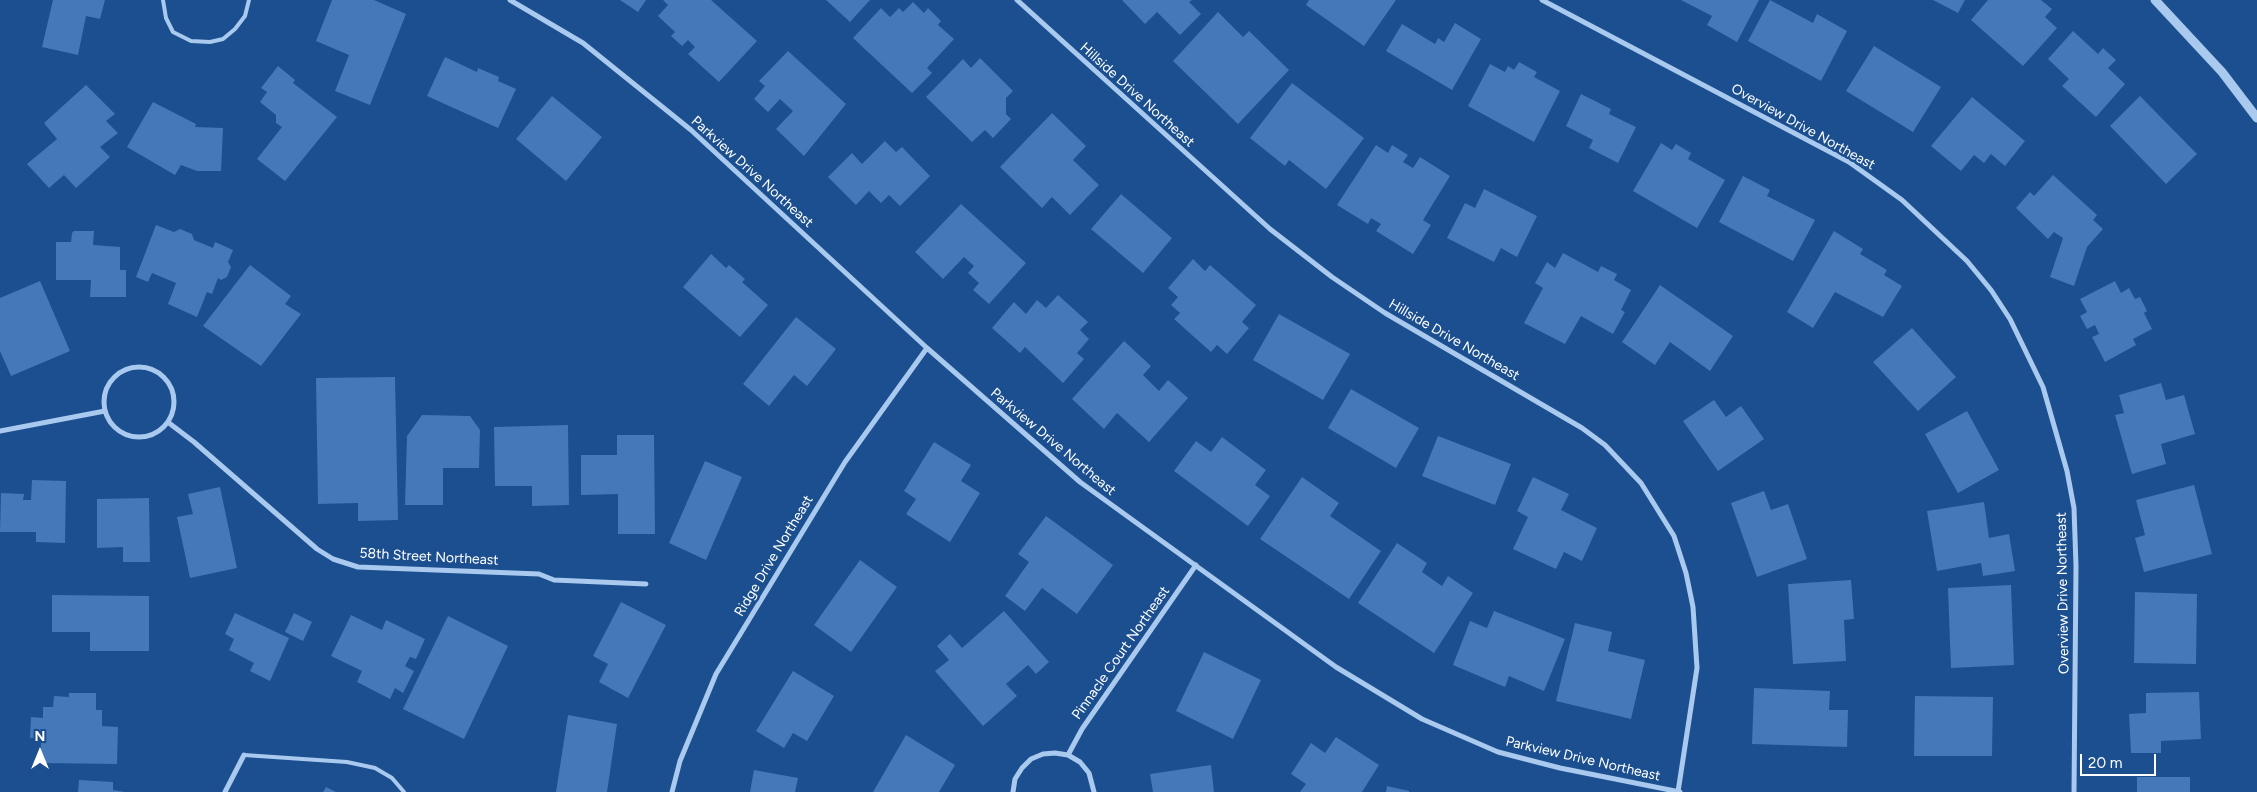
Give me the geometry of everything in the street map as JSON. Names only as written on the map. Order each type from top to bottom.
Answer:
[{"type":"street","name":"Parkview Drive Northeast","points":[[510,0],[584,42],[691,130],[927,348],[1080,482],[1336,667],[1422,719],[1498,752],[1560,768],[1678,792]]},
{"type":"street","name":"Hillside Drive Northeast","points":[[1017,0],[1270,229],[1332,277],[1385,313],[1582,428],[1605,445],[1641,483],[1674,536],[1686,573],[1693,607],[1697,668],[1678,792]]},
{"type":"street","name":"Overview Drive Northeast","points":[[1542,0],[1849,162],[1902,200],[1967,261],[1990,290],[2010,320],[2043,387],[2067,471],[2074,508],[2076,566],[2074,792]]},
{"type":"street","points":[[2154,0],[2222,72],[2257,118]]},
{"type":"street","name":"Ridge Drive Northeast","points":[[672,792],[680,761],[716,674],[845,462],[927,348]]},
{"type":"street","points":[[134,367],[158,371],[173,389],[174,413],[169,423],[160,431],[150,436],[138,438],[127,436],[109,422],[104,410],[107,388],[123,370],[134,367]]},
{"type":"street","points":[[0,431],[104,410]]},
{"type":"street","name":"58th Street Northeast","points":[[169,423],[194,442],[317,549],[333,560],[358,567],[539,574],[554,580],[646,584]]},
{"type":"street","name":"Pinnacle Court Northeast","points":[[1068,755],[1082,729],[1196,565]]},
{"type":"street","points":[[1013,792],[1015,780],[1022,768],[1031,760],[1043,754],[1056,753],[1068,755],[1080,762],[1089,773],[1094,792]]},
{"type":"street","points":[[226,792],[244,755]]},
{"type":"lane","points":[[163,0],[166,18],[173,32],[191,41],[210,42],[223,39],[235,29],[246,16],[249,0]]},
{"type":"lane","points":[[244,755],[347,762],[375,768],[392,778],[404,792]]},
{"type":"building","points":[[53,0],[105,0],[100,19],[86,16],[78,55],[42,47]]},
{"type":"building","points":[[332,0],[374,0],[406,14],[370,105],[335,91],[349,55],[316,41]]},
{"type":"building","points":[[620,0],[646,0],[638,12]]},
{"type":"building","points":[[663,0],[711,0],[757,41],[719,82],[688,54],[695,47],[688,40],[682,46],[671,36],[675,32],[658,16],[668,5]]},
{"type":"building","points":[[826,0],[870,0],[850,22]]},
{"type":"building","points":[[1122,0],[1192,0],[1189,2],[1201,14],[1180,35],[1157,12],[1145,24]]},
{"type":"building","points":[[1309,0],[1396,0],[1364,46],[1306,5]]},
{"type":"building","points":[[1681,0],[1759,0],[1737,42],[1707,25],[1712,16]]},
{"type":"building","points":[[1770,0],[1813,23],[1817,14],[1847,31],[1821,81],[1748,41]]},
{"type":"building","points":[[1933,0],[1965,0],[1958,13]]},
{"type":"building","points":[[1988,0],[2041,0],[2052,9],[2045,17],[2057,28],[2023,66],[1971,20]]},
{"type":"building","points":[[913,2],[924,13],[928,8],[941,21],[938,25],[954,39],[927,68],[932,73],[912,93],[853,38],[881,8],[890,17],[899,8],[903,12]]},
{"type":"building","points":[[1218,12],[1243,37],[1249,31],[1289,70],[1238,124],[1173,61]]},
{"type":"building","points":[[1455,23],[1481,39],[1452,90],[1386,51],[1402,24],[1435,44],[1438,38],[1444,42]]},
{"type":"building","points":[[2073,31],[2098,54],[2103,48],[2116,60],[2108,68],[2125,84],[2096,117],[2062,86],[2069,79],[2048,59]]},
{"type":"building","points":[[1874,46],[1941,87],[1913,132],[1846,91]]},
{"type":"building","points":[[788,51],[846,104],[804,156],[776,129],[793,111],[780,99],[768,112],[754,99],[765,86],[759,81]]},
{"type":"building","points":[[445,57],[477,72],[478,68],[499,77],[498,81],[516,89],[498,128],[427,96]]},
{"type":"building","points":[[980,58],[1013,91],[1006,98],[1006,114],[1011,119],[993,138],[985,130],[972,142],[926,97],[963,59],[971,68]]},
{"type":"building","points":[[1519,62],[1537,72],[1534,77],[1560,91],[1534,142],[1468,106],[1490,64],[1505,72],[1508,66],[1514,70]]},
{"type":"building","points":[[278,66],[295,80],[293,83],[337,117],[285,181],[257,159],[282,127],[276,123],[276,115],[260,102],[267,92],[261,88]]},
{"type":"building","points":[[1292,83],[1364,138],[1326,189],[1289,160],[1285,166],[1250,138]]},
{"type":"building","points":[[86,85],[115,114],[106,121],[118,133],[100,147],[110,157],[76,188],[64,175],[49,188],[27,164],[57,139],[44,123]]},
{"type":"building","points":[[1581,94],[1611,109],[1609,114],[1636,127],[1618,163],[1589,148],[1593,140],[1566,126]]},
{"type":"building","points":[[552,96],[602,137],[566,181],[516,139]]},
{"type":"building","points":[[2140,96],[2197,154],[2166,184],[2110,126]]},
{"type":"building","points":[[1972,97],[2025,141],[2005,166],[1991,154],[1984,163],[1974,155],[1961,171],[1931,146]]},
{"type":"building","points":[[153,102],[196,124],[195,127],[223,128],[221,171],[197,171],[181,165],[175,175],[127,147]]},
{"type":"building","points":[[1052,113],[1086,146],[1073,160],[1099,185],[1070,215],[1052,197],[1042,208],[1000,167]]},
{"type":"building","points":[[885,141],[896,152],[902,147],[930,176],[900,206],[889,195],[881,203],[869,191],[856,205],[828,177],[852,153],[862,164]]},
{"type":"building","points":[[1661,143],[1672,150],[1676,144],[1691,153],[1688,159],[1725,180],[1697,228],[1633,191]]},
{"type":"building","points":[[1376,145],[1388,153],[1392,145],[1408,155],[1403,162],[1413,168],[1420,157],[1450,176],[1423,220],[1431,225],[1413,254],[1376,231],[1381,224],[1371,218],[1368,224],[1337,205]]},
{"type":"building","points":[[2053,175],[2097,215],[2093,220],[2103,229],[2087,247],[2074,286],[2050,277],[2063,238],[2054,232],[2048,239],[2016,208],[2030,192],[2034,196]]},
{"type":"building","points":[[1743,176],[1770,190],[1767,196],[1815,220],[1793,261],[1719,222]]},
{"type":"building","points":[[1484,189],[1537,216],[1517,257],[1501,248],[1494,262],[1447,238],[1465,203],[1475,208]]},
{"type":"building","points":[[1121,194],[1172,238],[1143,273],[1091,229]]},
{"type":"building","points":[[961,204],[1026,263],[989,304],[973,290],[979,283],[968,273],[974,266],[964,257],[943,279],[915,252]]},
{"type":"building","points":[[156,225],[174,232],[180,229],[192,234],[194,240],[213,248],[215,242],[233,250],[228,262],[231,267],[227,277],[221,280],[218,278],[212,294],[207,292],[197,317],[168,304],[176,283],[152,273],[148,282],[136,277]]},
{"type":"building","points":[[74,231],[94,231],[93,245],[120,247],[120,270],[126,270],[126,297],[90,297],[91,280],[56,280],[56,242],[71,242]]},
{"type":"building","points":[[1834,231],[1863,249],[1860,254],[1887,270],[1884,275],[1902,286],[1883,317],[1835,292],[1813,328],[1787,312]]},
{"type":"building","points":[[1563,253],[1598,272],[1601,266],[1617,274],[1614,280],[1631,290],[1621,310],[1625,312],[1613,334],[1581,316],[1565,344],[1524,323],[1543,288],[1535,283],[1547,262],[1555,268]]},
{"type":"building","points":[[711,254],[726,268],[729,265],[745,279],[742,282],[768,305],[740,337],[683,287]]},
{"type":"building","points":[[1193,259],[1205,271],[1210,265],[1256,305],[1242,322],[1249,328],[1227,354],[1217,345],[1211,352],[1174,319],[1180,313],[1171,305],[1178,297],[1168,288]]},
{"type":"building","points":[[250,265],[291,296],[285,304],[301,314],[261,366],[203,326]]},
{"type":"building","points":[[40,281],[70,351],[11,376],[0,351],[0,298]]},
{"type":"building","points":[[2115,281],[2121,293],[2129,288],[2135,299],[2140,297],[2147,311],[2144,313],[2152,329],[2133,339],[2136,345],[2105,362],[2092,337],[2099,334],[2095,325],[2087,329],[2080,316],[2087,312],[2080,299]]},
{"type":"building","points":[[1660,285],[1733,336],[1710,371],[1670,342],[1655,365],[1622,342]]},
{"type":"building","points":[[1058,295],[1088,322],[1080,330],[1089,339],[1077,353],[1084,359],[1063,383],[1025,347],[1020,353],[992,328],[1014,302],[1026,314],[1037,300],[1046,308]]},
{"type":"building","points":[[1279,314],[1350,354],[1323,400],[1253,360]]},
{"type":"building","points":[[796,317],[836,349],[807,386],[794,375],[769,406],[743,384]]},
{"type":"building","points":[[1912,328],[1956,377],[1918,411],[1873,362]]},
{"type":"building","points":[[1124,341],[1151,366],[1143,375],[1159,391],[1168,380],[1188,398],[1149,442],[1117,413],[1104,429],[1072,399]]},
{"type":"building","points":[[395,377],[398,520],[358,521],[358,503],[318,504],[316,378]]},
{"type":"building","points":[[2161,383],[2166,400],[2184,395],[2195,434],[2161,444],[2166,464],[2132,474],[2115,415],[2124,413],[2119,395]]},
{"type":"building","points":[[1351,389],[1419,428],[1396,468],[1328,428]]},
{"type":"building","points":[[1714,400],[1726,417],[1741,406],[1764,439],[1718,471],[1683,421]]},
{"type":"building","points":[[1967,411],[1999,470],[1958,493],[1925,434]]},
{"type":"building","points":[[422,415],[470,416],[480,430],[479,468],[443,468],[443,505],[405,505],[407,436]]},
{"type":"building","points":[[568,425],[569,505],[532,506],[532,486],[495,486],[494,427]]},
{"type":"building","points":[[617,435],[654,435],[655,534],[618,534],[618,494],[581,495],[581,455],[617,455]]},
{"type":"building","points":[[1438,436],[1511,464],[1495,505],[1422,476]]},
{"type":"building","points":[[1222,437],[1266,470],[1255,485],[1270,496],[1248,526],[1174,471],[1196,441],[1211,452]]},
{"type":"building","points":[[934,442],[971,465],[961,481],[980,493],[950,542],[906,514],[916,499],[904,491]]},
{"type":"building","points":[[705,461],[742,477],[706,560],[669,543]]},
{"type":"building","points":[[1302,477],[1339,503],[1330,516],[1381,551],[1349,599],[1260,539]]},
{"type":"building","points":[[1533,477],[1569,494],[1561,510],[1597,528],[1582,561],[1564,552],[1556,569],[1513,549],[1528,517],[1517,511]]},
{"type":"building","points":[[32,480],[66,481],[65,543],[36,542],[36,532],[0,532],[1,493],[24,494],[23,500],[31,500]]},
{"type":"building","points":[[2194,485],[2212,554],[2144,572],[2135,538],[2145,535],[2136,500]]},
{"type":"building","points":[[220,487],[237,568],[190,578],[177,517],[193,514],[188,494]]},
{"type":"building","points":[[1764,491],[1771,510],[1788,504],[1807,559],[1757,577],[1731,503]]},
{"type":"building","points":[[149,498],[150,562],[123,562],[123,547],[97,548],[97,499]]},
{"type":"building","points":[[1984,502],[1989,538],[2009,534],[2015,571],[1983,576],[1981,563],[1937,571],[1927,511]]},
{"type":"building","points":[[1046,516],[1113,565],[1077,614],[1042,588],[1025,611],[1005,596],[1029,562],[1018,554]]},
{"type":"building","points":[[1397,543],[1427,563],[1422,572],[1442,586],[1448,576],[1473,593],[1434,653],[1358,603]]},
{"type":"building","points":[[860,560],[897,587],[851,652],[814,625]]},
{"type":"building","points":[[1851,580],[1854,619],[1844,620],[1846,661],[1793,664],[1788,584]]},
{"type":"building","points":[[2011,585],[2014,665],[1951,668],[1948,588]]},
{"type":"building","points":[[2135,592],[2197,594],[2196,664],[2134,663]]},
{"type":"building","points":[[52,595],[149,596],[149,651],[90,651],[90,632],[52,632]]},
{"type":"building","points":[[621,602],[666,625],[628,698],[599,682],[608,664],[593,656]]},
{"type":"building","points":[[1004,611],[1049,662],[1036,674],[1028,665],[1006,684],[1017,696],[983,726],[935,671],[949,660],[937,646],[950,634],[962,648]]},
{"type":"building","points":[[1494,611],[1565,639],[1544,691],[1509,676],[1505,687],[1453,665],[1470,621],[1487,628]]},
{"type":"building","points":[[235,613],[289,638],[270,681],[250,671],[254,663],[229,650],[234,639],[225,634]]},
{"type":"building","points":[[294,613],[312,622],[303,641],[285,632]]},
{"type":"building","points":[[351,615],[382,630],[386,620],[425,639],[416,659],[410,657],[405,666],[414,671],[403,693],[395,688],[390,699],[357,682],[362,671],[331,656]]},
{"type":"building","points":[[448,616],[508,646],[464,739],[403,709]]},
{"type":"building","points":[[1575,623],[1612,632],[1608,651],[1645,660],[1631,719],[1556,701]]},
{"type":"building","points":[[1204,652],[1261,680],[1233,739],[1176,711]]},
{"type":"building","points":[[793,671],[834,696],[807,741],[793,733],[784,748],[756,731]]},
{"type":"building","points":[[1754,688],[1830,691],[1829,710],[1848,710],[1847,747],[1752,744]]},
{"type":"building","points":[[2199,692],[2201,739],[2161,741],[2161,753],[2131,753],[2129,714],[2146,713],[2146,693]]},
{"type":"building","points":[[69,693],[96,693],[96,710],[102,710],[102,726],[118,727],[117,764],[41,763],[41,738],[30,738],[31,717],[43,718],[43,707],[53,707],[54,696],[69,697]]},
{"type":"building","points":[[1915,696],[1993,697],[1992,756],[1914,756]]},
{"type":"building","points":[[568,715],[617,724],[607,792],[556,792]]},
{"type":"building","points":[[906,735],[955,765],[939,792],[873,792]]},
{"type":"building","points":[[1336,737],[1379,765],[1362,792],[1300,792],[1306,784],[1291,774],[1311,743],[1325,753]]},
{"type":"building","points":[[1211,765],[1214,792],[1153,792],[1150,774]]},
{"type":"building","points":[[754,770],[798,778],[795,792],[750,792]]},
{"type":"building","points":[[2137,777],[2190,777],[2190,792],[2137,792]]},
{"type":"building","points":[[79,780],[113,782],[113,790],[125,792],[78,792]]},
{"type":"building","points":[[1387,786],[1409,791],[1409,792],[1386,792]]},
{"type":"building","points":[[326,787],[336,792],[323,792]]}]
